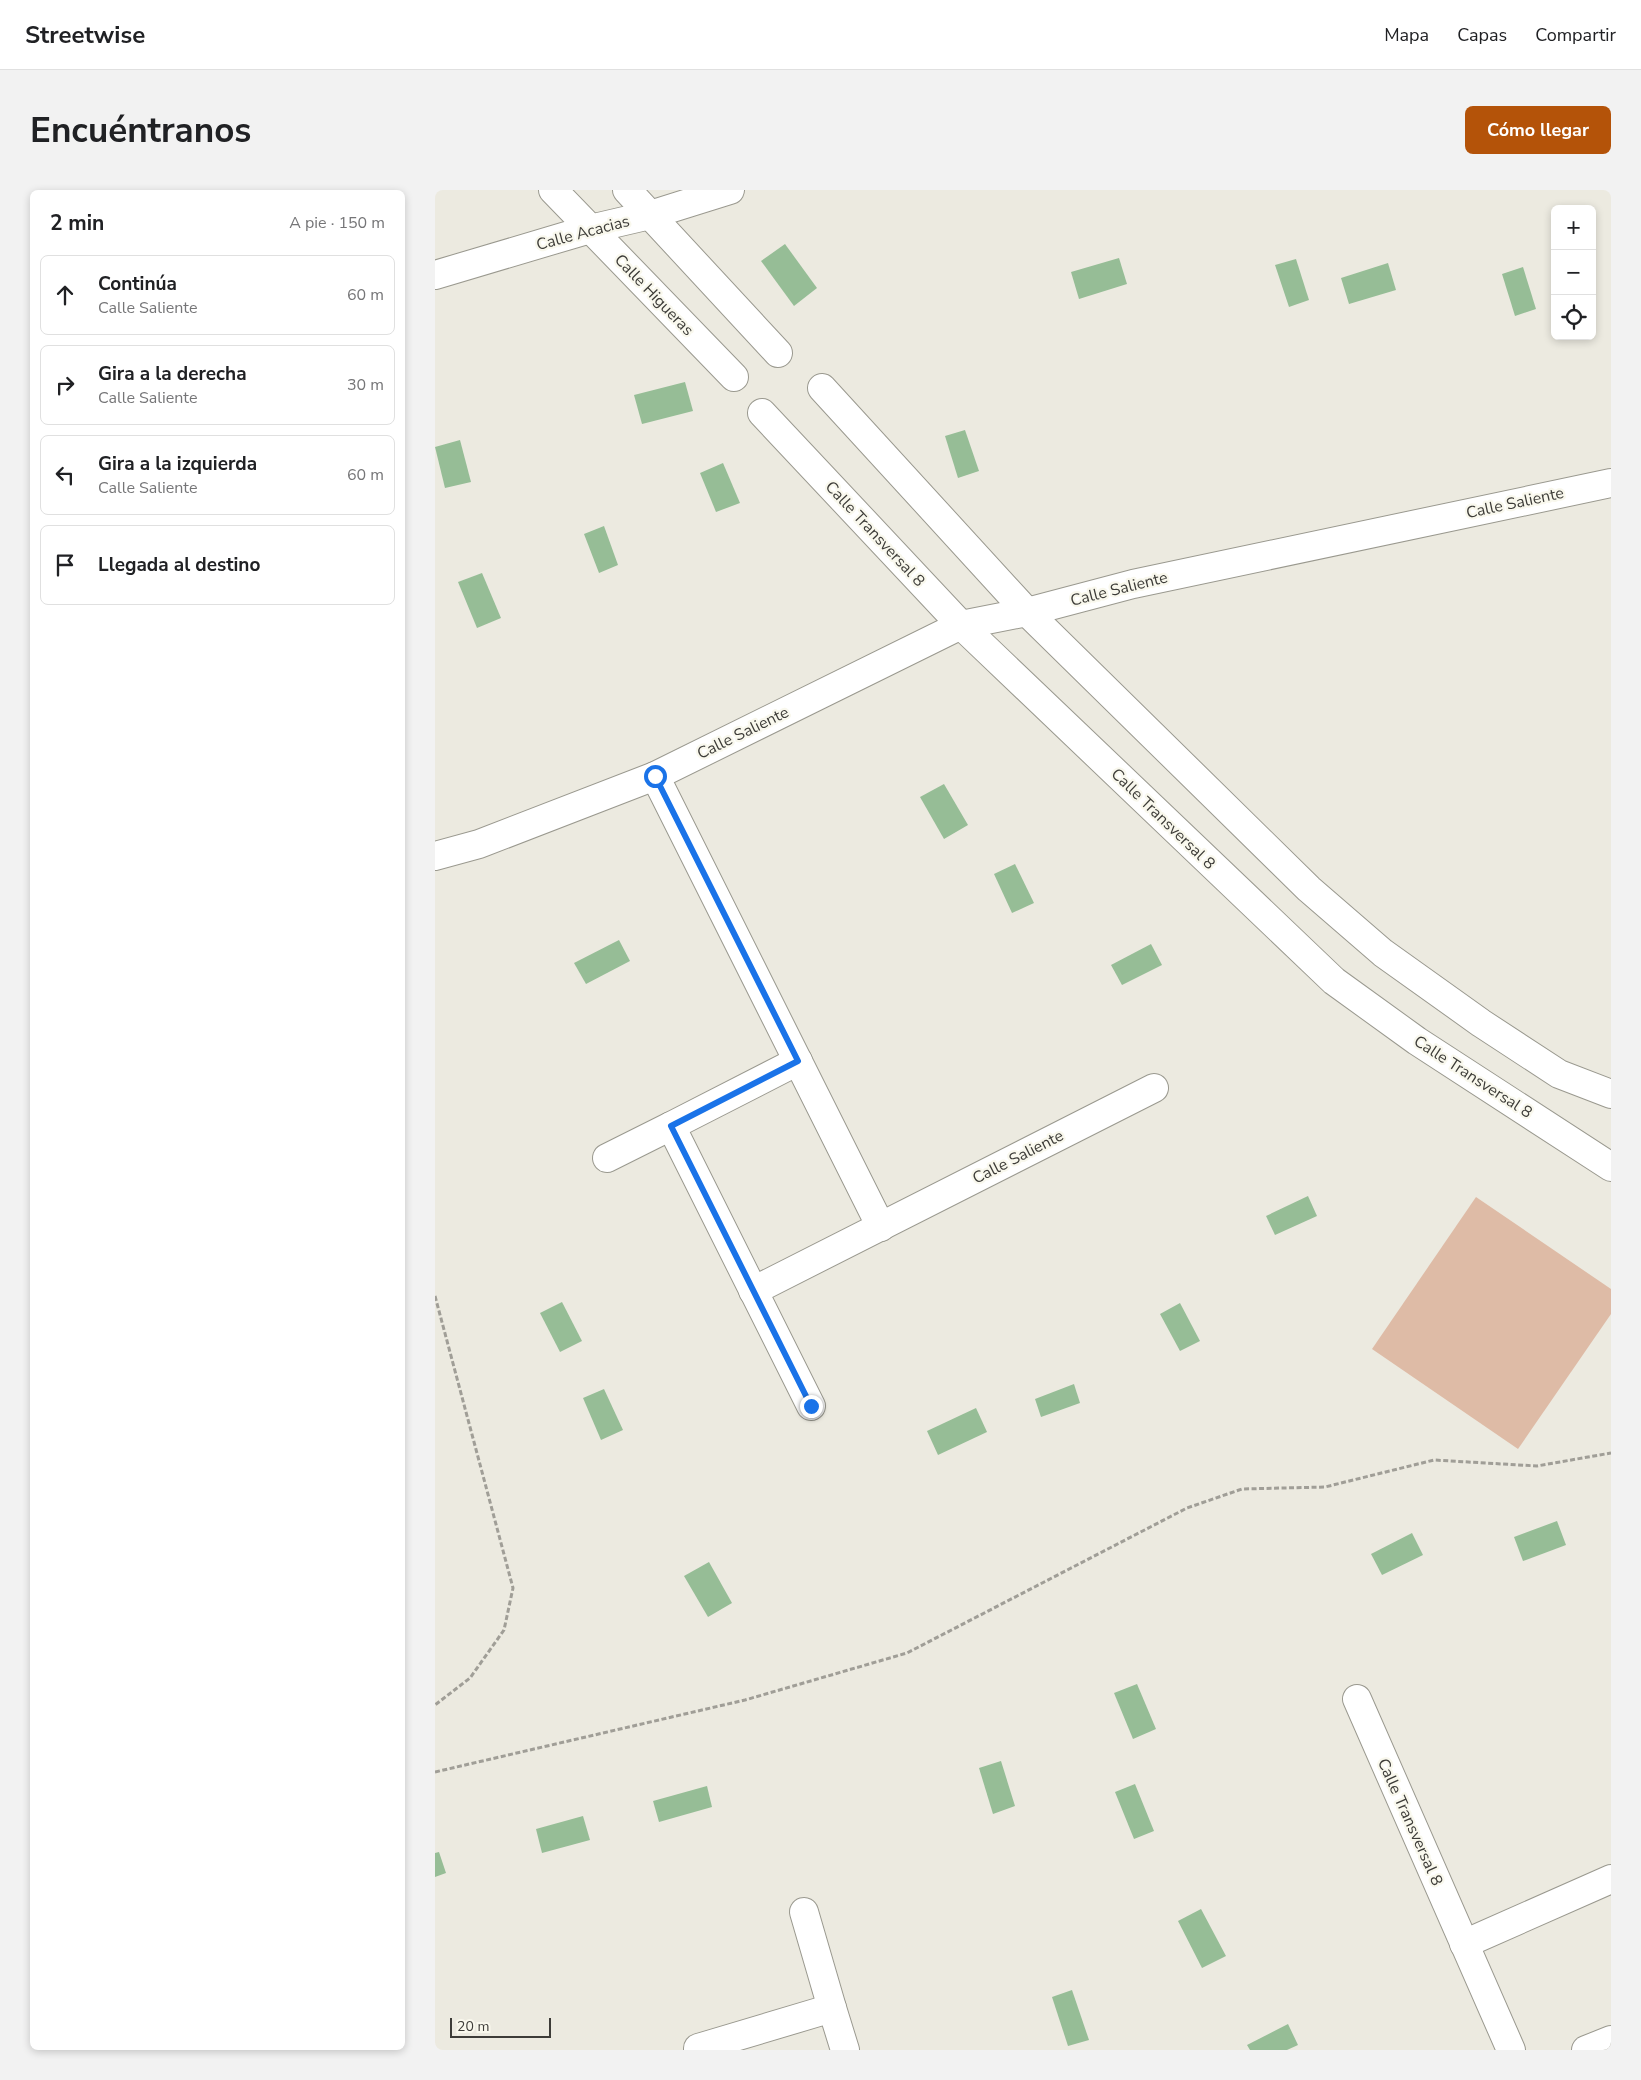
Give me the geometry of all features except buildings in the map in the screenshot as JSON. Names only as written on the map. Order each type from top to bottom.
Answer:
[{"type":"street","name":"Calle Higueras","points":[[553,190],[734,377]]},
{"type":"street","points":[[627,190],[777,353]]},
{"type":"street","name":"Calle Acacias","points":[[435,274],[590,229],[650,215],[730,190]]},
{"type":"street","points":[[822,388],[1027,612],[1309,889],[1383,953],[1481,1023],[1559,1074],[1611,1094]]},
{"type":"street","name":"Calle Transversal 8","points":[[762,413],[961,625],[1334,981],[1417,1041],[1611,1167]]},
{"type":"street","name":"Calle Saliente","points":[[435,856],[479,844],[655,776],[961,625],[1027,612],[1133,584],[1611,483]]},
{"type":"street","points":[[655,776],[881,1227]]},
{"type":"street","points":[[607,1158],[798,1061]]},
{"type":"street","name":"Calle Saliente","points":[[753,1291],[1154,1088]]},
{"type":"street","points":[[671,1126],[811,1406]]},
{"type":"street","name":"Calle Transversal 8","points":[[1357,1700],[1511,2050]]},
{"type":"street","points":[[1464,1944],[1611,1878]]},
{"type":"street","points":[[804,1912],[845,2050]]},
{"type":"street","points":[[696,2049],[832,2008]]},
{"type":"street","points":[[1586,2050],[1611,2040]]},
{"type":"path","points":[[435,1296],[513,1588],[504,1630],[470,1678],[435,1704]]},
{"type":"path","points":[[435,1772],[745,1700],[907,1653],[1187,1508],[1243,1489],[1325,1488],[1434,1460],[1537,1466],[1611,1453]]},
{"type":"shaded area","points":[[785,244],[817,288],[794,306],[761,261]]},
{"type":"shaded area","points":[[1119,258],[1127,284],[1079,299],[1071,272]]},
{"type":"shaded area","points":[[1296,259],[1309,300],[1289,307],[1275,265]]},
{"type":"shaded area","points":[[1388,263],[1396,290],[1349,304],[1341,278]]},
{"type":"shaded area","points":[[1523,267],[1536,309],[1515,316],[1502,274]]},
{"type":"shaded area","points":[[685,382],[693,411],[642,424],[634,395]]},
{"type":"shaded area","points":[[965,430],[979,471],[958,478],[945,436]]},
{"type":"shaded area","points":[[460,440],[471,482],[445,488],[435,447]]},
{"type":"shaded area","points":[[723,463],[740,503],[716,512],[700,473]]},
{"type":"shaded area","points":[[604,526],[618,565],[599,573],[584,534]]},
{"type":"shaded area","points":[[482,573],[501,618],[477,628],[458,582]]},
{"type":"shaded area","points":[[944,784],[968,825],[944,839],[920,797]]},
{"type":"shaded area","points":[[1015,864],[1034,903],[1012,913],[994,874]]},
{"type":"shaded area","points":[[619,940],[630,961],[586,984],[574,963]]},
{"type":"shaded area","points":[[1151,944],[1162,965],[1122,985],[1111,965]]},
{"type":"shaded area","points":[[1308,1196],[1317,1216],[1275,1235],[1266,1216]]},
{"type":"shaded area","points":[[1476,1197],[1611,1289],[1611,1314],[1518,1449],[1372,1349]]},
{"type":"shaded area","points":[[562,1302],[582,1341],[560,1352],[540,1313]]},
{"type":"shaded area","points":[[1180,1303],[1200,1341],[1180,1351],[1160,1314]]},
{"type":"shaded area","points":[[1074,1384],[1080,1403],[1041,1417],[1035,1399]]},
{"type":"shaded area","points":[[604,1389],[623,1430],[601,1440],[583,1398]]},
{"type":"shaded area","points":[[976,1408],[987,1432],[938,1455],[927,1431]]},
{"type":"shaded area","points":[[1557,1521],[1566,1545],[1523,1561],[1514,1537]]},
{"type":"shaded area","points":[[1412,1533],[1423,1555],[1382,1575],[1371,1554]]},
{"type":"shaded area","points":[[709,1562],[732,1603],[708,1617],[684,1576]]},
{"type":"shaded area","points":[[1137,1684],[1156,1729],[1133,1739],[1114,1693]]},
{"type":"shaded area","points":[[1001,1761],[1015,1806],[993,1814],[979,1768]]},
{"type":"shaded area","points":[[1135,1784],[1154,1831],[1134,1839],[1115,1792]]},
{"type":"shaded area","points":[[707,1786],[712,1807],[659,1822],[653,1801]]},
{"type":"shaded area","points":[[583,1816],[590,1840],[542,1853],[536,1829]]},
{"type":"shaded area","points":[[439,1852],[446,1873],[435,1877],[435,1853]]},
{"type":"shaded area","points":[[1201,1909],[1226,1956],[1202,1968],[1178,1921]]},
{"type":"shaded area","points":[[1072,1990],[1089,2040],[1068,2046],[1052,1997]]},
{"type":"shaded area","points":[[1288,2024],[1298,2045],[1287,2050],[1250,2050],[1247,2045]]},
{"type":"route","points":[[655,776],[798,1061],[671,1126],[811,1406]]}]
